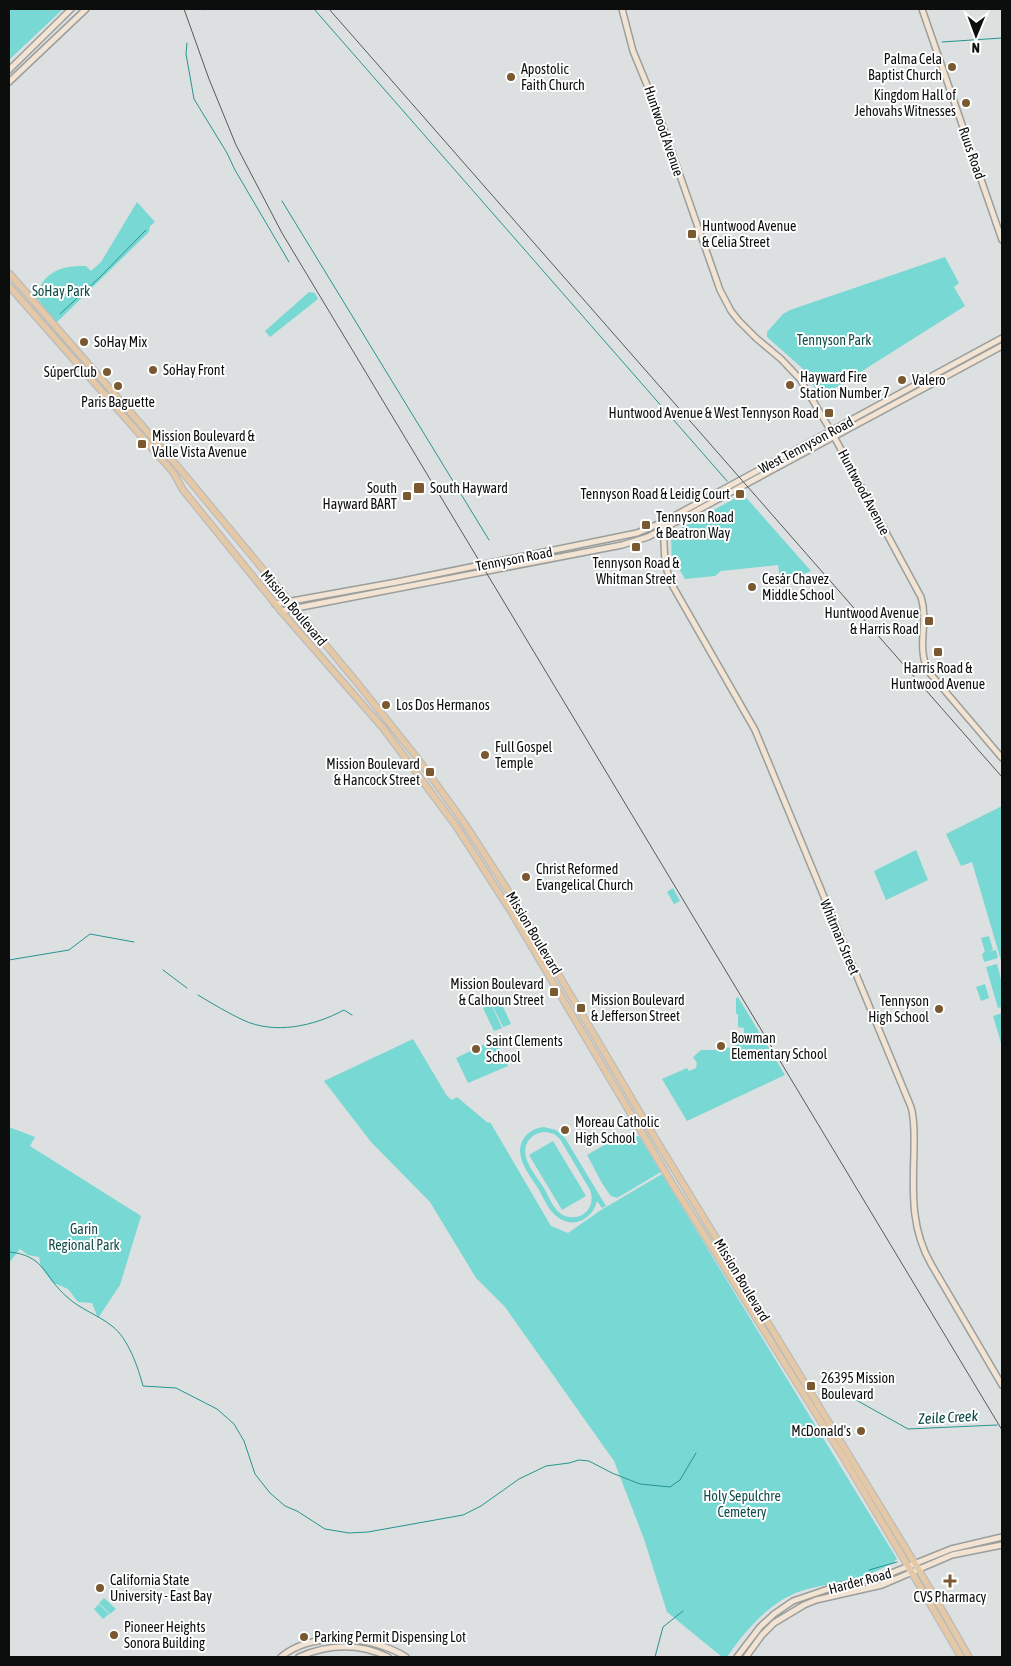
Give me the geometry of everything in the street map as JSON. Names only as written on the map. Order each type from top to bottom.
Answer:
[{"type":"main road","name":"Mission Boulevard","points":[[9,273],[174,462],[379,709],[450,802],[504,885],[666,1156],[850,1457],[911,1564],[912,1572],[960,1657]]},
{"type":"main road","name":"Mission Boulevard","points":[[9,286],[173,472],[183,490],[275,604],[368,710],[443,807],[491,880],[648,1142],[830,1438],[911,1564],[919,1570],[970,1657]]},
{"type":"main road","points":[[584,1034],[591,1030]]},
{"type":"main road","points":[[648,1142],[662,1155],[666,1156]]},
{"type":"main road","points":[[830,1438],[838,1443],[846,1456],[850,1457]]},
{"type":"street","points":[[9,70],[71,9]]},
{"type":"street","points":[[9,82],[86,9]]},
{"type":"street","name":"Huntwood Avenue","points":[[622,9],[633,51],[656,106],[720,290],[738,321],[781,359],[800,379],[835,437],[920,597],[924,615],[922,653],[928,671],[1002,758]]},
{"type":"street","name":"Ruus Road","points":[[922,9],[1002,240]]},
{"type":"street","name":"West Tennyson Road","points":[[742,479],[1002,338]]},
{"type":"street","name":"West Tennyson Road","points":[[747,485],[1002,346]]},
{"type":"street","name":"Tennyson Road","points":[[275,604],[619,538],[663,522],[742,479]]},
{"type":"street","name":"Tennyson Road","points":[[281,611],[622,544],[648,537],[747,485]]},
{"type":"street","name":"Whitman Street","points":[[663,522],[665,564],[671,584],[755,730],[911,1107],[914,1122],[914,1218],[922,1246],[1002,1386]]},
{"type":"street","name":"Harder Road","points":[[737,1657],[760,1627],[774,1614],[794,1602],[834,1587],[884,1576],[950,1549],[1002,1537]]},
{"type":"street","name":"Harder Road","points":[[746,1657],[762,1635],[774,1623],[794,1610],[816,1600],[882,1585],[952,1556],[1002,1545]]},
{"type":"street","points":[[281,1657],[296,1648],[341,1639],[370,1642],[389,1648],[406,1657]]},
{"type":"street","points":[[310,1644],[313,1654]]},
{"type":"street","points":[[299,1657],[313,1654],[323,1648],[357,1647],[376,1651],[388,1657]]},
{"type":"green space","points":[[9,9],[63,9],[9,60]]},
{"type":"green space","name":"SoHay Park","points":[[137,202],[155,222],[150,226],[149,232],[56,323],[37,298],[43,282],[54,272],[69,267],[86,266],[91,271],[101,262]]},
{"type":"green space","name":"Tennyson Park","points":[[945,257],[959,283],[954,287],[965,306],[821,397],[801,367],[767,337],[767,332],[783,314],[790,310]]},
{"type":"green space","points":[[309,292],[315,293],[318,299],[270,337],[265,331]]},
{"type":"green space","points":[[743,494],[811,571],[781,584],[778,565],[721,571],[715,576],[685,579],[678,567],[672,569],[671,536],[673,532]]},
{"type":"green space","points":[[1002,806],[1002,964],[972,862],[961,866],[946,834]]},
{"type":"green space","points":[[916,850],[928,880],[886,900],[874,871]]},
{"type":"green space","points":[[673,888],[680,901],[674,904],[667,892]]},
{"type":"green space","points":[[989,936],[993,950],[987,952],[996,950],[998,958],[984,962],[982,954],[985,952],[981,938]]},
{"type":"green space","points":[[997,964],[1002,983],[1002,1007],[998,1008],[986,967]]},
{"type":"green space","points":[[985,984],[989,998],[981,1001],[976,987]]},
{"type":"green space","points":[[738,997],[785,1075],[687,1121],[662,1079],[687,1068],[689,1071],[696,1068],[697,1063],[693,1057],[701,1050],[718,1050],[719,1047],[735,1048],[736,1038],[744,1038],[744,1028],[738,1027],[738,1014],[736,1014],[736,998]]},
{"type":"green space","points":[[500,1000],[511,1024],[503,1027],[491,1003]]},
{"type":"green space","points":[[491,1004],[502,1028],[494,1031],[483,1008]]},
{"type":"green space","points":[[1002,1013],[1002,1046],[993,1016]]},
{"type":"green space","name":"Holy Sepulchre Cemetery","points":[[413,1039],[447,1096],[452,1100],[457,1097],[488,1123],[490,1122],[551,1226],[568,1233],[601,1210],[662,1174],[897,1559],[893,1563],[862,1577],[801,1591],[778,1602],[759,1618],[727,1657],[722,1657],[667,1612],[644,1539],[614,1461],[505,1307],[476,1278],[430,1202],[371,1142],[324,1081]]},
{"type":"green space","points":[[495,1039],[508,1066],[468,1083],[456,1058]]},
{"type":"green space","name":"Garin Regional Park","points":[[9,1127],[35,1137],[30,1146],[141,1216],[120,1285],[98,1318],[92,1303],[78,1302],[68,1289],[52,1282],[41,1267],[39,1257],[28,1255],[20,1249],[9,1263]]},
{"type":"green space","points":[[544,1127],[556,1130],[565,1138],[606,1206],[602,1208],[597,1201],[592,1212],[577,1222],[565,1221],[552,1212],[527,1172],[521,1158],[521,1145],[524,1138],[533,1130]],"holes":[[[543,1132],[554,1134],[560,1139],[591,1193],[590,1207],[584,1214],[578,1217],[567,1217],[558,1212],[526,1158],[526,1146],[533,1136]]]},
{"type":"green space","points":[[639,1136],[661,1172],[617,1198],[611,1196],[587,1155],[616,1138]]},
{"type":"green space","points":[[553,1141],[586,1196],[562,1210],[529,1155]]},
{"type":"green space","points":[[104,1598],[116,1609],[110,1614],[99,1603]]},
{"type":"green space","points":[[99,1604],[109,1614],[103,1619],[94,1609]]},
{"type":"waterway","points":[[314,9],[727,481]]},
{"type":"waterway","points":[[942,42],[1002,38]]},
{"type":"waterway","points":[[187,43],[186,54],[194,99],[289,262]]},
{"type":"waterway","points":[[282,201],[489,540]]},
{"type":"waterway","points":[[60,314],[146,230]]},
{"type":"waterway","points":[[9,960],[69,950],[90,934],[134,942]]},
{"type":"waterway","points":[[163,970],[187,988]]},
{"type":"waterway","points":[[198,995],[243,1020],[255,1025],[268,1027],[294,1027],[332,1016],[344,1010],[352,1015]]},
{"type":"waterway","points":[[9,1252],[30,1257],[37,1262],[67,1297],[118,1331],[132,1353],[143,1386],[176,1388],[217,1409],[234,1424],[244,1441],[255,1474],[270,1493],[285,1506],[297,1511],[325,1529],[349,1533],[368,1532],[463,1515],[481,1506],[519,1479],[546,1466],[579,1460],[589,1461],[640,1484],[670,1487],[680,1480],[696,1453]]},
{"type":"waterway","name":"Zeile Creek","points":[[849,1396],[908,1429],[997,1425]]},
{"type":"waterway","points":[[869,1570],[897,1562]]},
{"type":"waterway","points":[[655,1657],[663,1627],[683,1611]]},
{"type":"railway","points":[[184,9],[209,79],[236,145],[282,233],[1002,1430]]},
{"type":"railway","points":[[329,9],[1002,777]]},
{"type":"place","name":"Palma Cela Baptist Church","points":[[952,67]]},
{"type":"place","name":"Apostolic Faith Church","points":[[511,77]]},
{"type":"place","name":"Kingdom Hall of Jehovahs Witnesses","points":[[966,103]]},
{"type":"place","name":"Huntwood Avenue & Celia Street","points":[[692,234]]},
{"type":"place","name":"SoHay Mix","points":[[84,342]]},
{"type":"place","name":"SoHay Front","points":[[153,370]]},
{"type":"place","name":"SúperClub","points":[[107,372]]},
{"type":"place","name":"Valero","points":[[902,380]]},
{"type":"place","name":"Hayward Fire Station Number 7","points":[[790,385]]},
{"type":"place","name":"Paris Baguette","points":[[118,386]]},
{"type":"place","name":"Huntwood Avenue & West Tennyson Road","points":[[829,413]]},
{"type":"place","name":"Mission Boulevard & Valle Vista Avenue","points":[[142,444]]},
{"type":"place","name":"South Hayward","points":[[419,488]]},
{"type":"place","name":"Tennyson Road & Leidig Court","points":[[740,494]]},
{"type":"place","name":"South Hayward BART","points":[[407,496]]},
{"type":"place","name":"Tennyson Road & Beatron Way","points":[[646,525]]},
{"type":"place","name":"Tennyson Road & Whitman Street","points":[[636,547]]},
{"type":"place","name":"Cesár Chavez Middle School","points":[[752,587]]},
{"type":"place","name":"Huntwood Avenue & Harris Road","points":[[929,621]]},
{"type":"place","name":"Harris Road & Huntwood Avenue","points":[[938,652]]},
{"type":"place","name":"Los Dos Hermanos","points":[[386,705]]},
{"type":"place","name":"Full Gospel Temple","points":[[485,755]]},
{"type":"place","name":"Mission Boulevard & Hancock Street","points":[[430,772]]},
{"type":"place","name":"Christ Reformed Evangelical Church","points":[[526,877]]},
{"type":"place","name":"Mission Boulevard & Calhoun Street","points":[[554,992]]},
{"type":"place","name":"Mission Boulevard & Jefferson Street","points":[[581,1008]]},
{"type":"place","name":"Tennyson High School","points":[[939,1009]]},
{"type":"place","name":"Bowman Elementary School","points":[[721,1046]]},
{"type":"place","name":"Saint Clements School","points":[[476,1049]]},
{"type":"place","name":"Moreau Catholic High School","points":[[565,1130]]},
{"type":"place","name":"26395 Mission Boulevard","points":[[811,1386]]},
{"type":"place","name":"McDonald's","points":[[861,1431]]},
{"type":"place","name":"CVS Pharmacy","points":[[950,1581]]},
{"type":"place","name":"California State University - East Bay","points":[[100,1588]]},
{"type":"place","name":"Pioneer Heights Sonora Building","points":[[114,1635]]},
{"type":"place","name":"Parking Permit Dispensing Lot","points":[[304,1637]]}]
